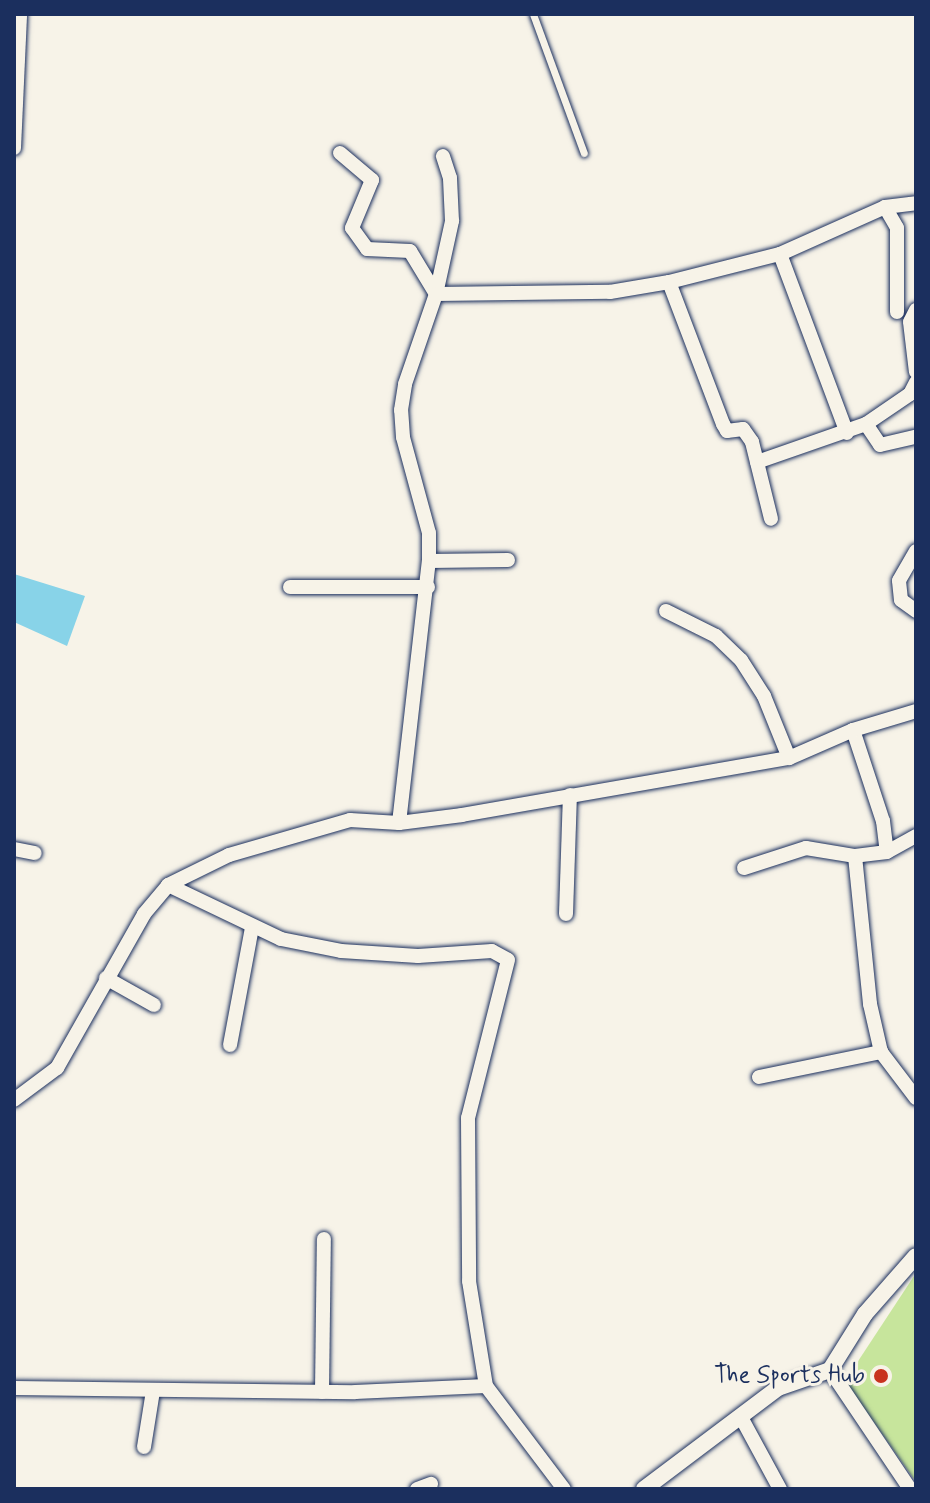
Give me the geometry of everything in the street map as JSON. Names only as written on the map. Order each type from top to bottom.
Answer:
[{"type":"street","points":[[14,148],[20,14]]},
{"type":"street","points":[[340,153],[372,180],[352,228],[367,249],[410,251],[436,294]]},
{"type":"street","points":[[399,823],[429,561],[429,533],[403,437],[401,410],[405,384],[436,294],[452,221],[450,178],[443,156]]},
{"type":"street","points":[[436,294],[544,289],[610,292],[669,282],[780,254],[885,207],[916,203]]},
{"type":"street","points":[[885,207],[897,228],[897,312]]},
{"type":"street","points":[[780,254],[847,433]]},
{"type":"street","points":[[669,282],[723,424],[727,431],[749,433],[771,519]]},
{"type":"street","points":[[916,310],[910,322],[916,372]]},
{"type":"street","points":[[757,462],[866,424],[910,394],[916,382]]},
{"type":"street","points":[[866,424],[880,445],[916,437]]},
{"type":"street","points":[[916,551],[899,581],[901,600],[916,611]]},
{"type":"street","points":[[429,561],[508,560]]},
{"type":"street","points":[[290,587],[428,587]]},
{"type":"street","points":[[666,611],[716,636],[741,660],[764,696],[789,758]]},
{"type":"street","points":[[14,1100],[57,1068],[106,978],[168,885],[229,855],[322,825],[350,820],[399,823],[789,758],[853,730],[916,711]]},
{"type":"street","points":[[853,730],[883,821],[887,852]]},
{"type":"street","points":[[566,914],[570,795]]},
{"type":"street","points":[[744,868],[806,848],[855,856],[887,852],[916,836]]},
{"type":"street","points":[[14,849],[35,853]]},
{"type":"street","points":[[855,856],[870,1004],[881,1052],[916,1098]]},
{"type":"street","points":[[168,885],[281,939],[341,951],[418,956],[492,951],[508,960],[466,1143],[469,1281],[486,1386],[564,1489]]},
{"type":"street","points":[[230,1045],[252,927]]},
{"type":"street","points":[[106,978],[154,1005]]},
{"type":"street","points":[[759,1077],[881,1052]]},
{"type":"street","points":[[322,1392],[324,1239]]},
{"type":"street","points":[[644,1489],[742,1419],[778,1388],[830,1370],[865,1314],[913,1266]]},
{"type":"street","points":[[830,1370],[910,1489]]},
{"type":"street","points":[[14,1388],[322,1392],[486,1386]]},
{"type":"street","points":[[144,1447],[153,1391]]},
{"type":"street","points":[[742,1419],[780,1489]]},
{"type":"lane","points":[[533,14],[584,153]]},
{"type":"green space","name":"The Sports Hub","points":[[916,1273],[916,1482],[845,1381]]},
{"type":"water","points":[[14,574],[85,596],[67,646],[14,622]]},
{"type":"place","name":"The Sports Hub","points":[[881,1376]]}]
